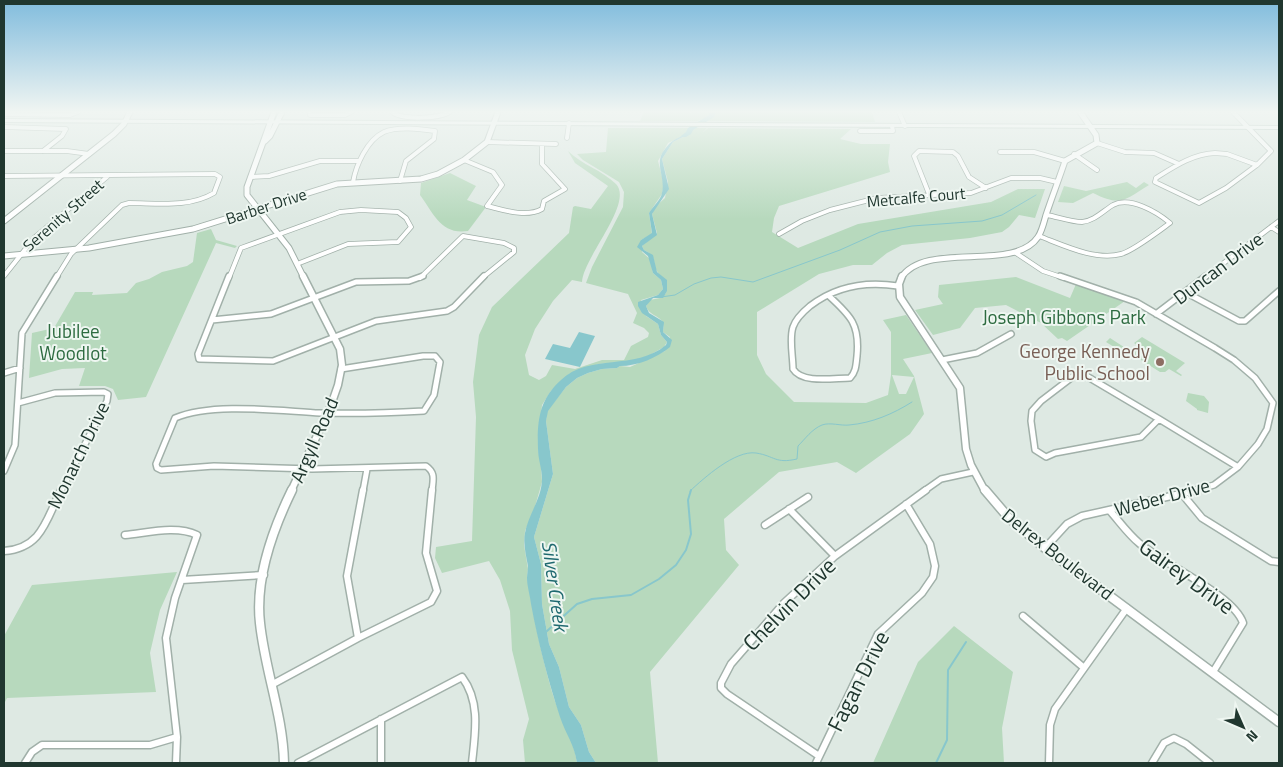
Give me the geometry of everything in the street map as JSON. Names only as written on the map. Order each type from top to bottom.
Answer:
[{"type":"street","points":[[42,151],[46,148]]},
{"type":"street","points":[[4,221],[96,148]]},
{"type":"street","name":"Argyll Road","points":[[263,148],[251,177],[247,195],[257,210],[287,245],[341,353],[341,369],[336,391],[283,510],[261,592],[260,622],[283,733],[284,763]]},
{"type":"street","points":[[353,182],[359,161],[369,148]]},
{"type":"street","points":[[400,180],[406,161],[423,148]]},
{"type":"street","name":"Barber Drive","points":[[4,256],[75,250],[189,230],[322,188],[353,182],[400,180],[438,174],[464,160],[480,148]]},
{"type":"street","points":[[464,160],[493,172],[502,185],[487,206],[525,213],[537,212],[542,209],[544,201],[565,189],[542,164],[542,148]]},
{"type":"street","points":[[829,296],[854,320],[858,328],[855,373],[850,378],[805,378],[796,374],[793,369],[793,328],[796,320],[803,312],[829,296],[846,287],[883,283],[898,286],[906,272],[923,263],[1016,253],[1028,248],[1039,236],[1065,161],[1074,154],[1092,148]]},
{"type":"street","points":[[1113,148],[1124,152],[1154,154],[1179,164]]},
{"type":"street","points":[[1258,165],[1222,152],[1197,154],[1156,178],[1155,182],[1199,203],[1258,165],[1270,155],[1271,151],[1268,148]]},
{"type":"street","points":[[4,151],[89,154]]},
{"type":"street","points":[[929,194],[914,156],[922,151],[953,152],[958,156],[969,177],[986,188]]},
{"type":"street","points":[[1000,152],[1034,152],[1065,161]]},
{"type":"street","points":[[1074,154],[1097,170]]},
{"type":"street","points":[[251,177],[269,176],[320,161],[359,161]]},
{"type":"street","points":[[4,176],[215,174],[220,177],[214,193],[203,199],[186,202],[125,204],[102,223],[75,250],[22,333],[15,448],[4,471]]},
{"type":"street","points":[[4,181],[9,176]]},
{"type":"street","name":"Serenity Street","points":[[4,276],[19,255],[38,234],[108,176]]},
{"type":"street","name":"Metcalfe Court","points":[[779,234],[802,222],[855,202],[877,198],[971,193],[1011,178],[1040,178],[1057,182]]},
{"type":"street","points":[[1039,236],[1099,255],[1116,256],[1123,254],[1170,222],[1161,215],[1132,203],[1115,204],[1094,218],[1082,222],[1047,215]]},
{"type":"street","points":[[212,320],[271,314],[356,282],[409,281],[422,277],[463,236],[504,243],[514,248],[513,254],[476,283],[454,307],[447,311],[376,321],[272,361],[200,360],[198,354],[238,250],[344,211],[398,212],[404,215],[411,227],[398,242],[348,244],[297,264]]},
{"type":"street","name":"Duncan Drive","points":[[1156,314],[1279,221]]},
{"type":"street","points":[[1271,227],[1279,232]]},
{"type":"street","name":"Weber Drive","points":[[1016,253],[1043,271],[1122,296],[1156,314],[1234,360],[1255,378],[1276,405],[1267,429],[1238,467],[1214,485],[1183,495],[1082,516],[1073,520],[1045,548]]},
{"type":"street","name":"Delrex Boulevard","points":[[898,286],[900,298],[960,388],[963,399],[965,447],[973,472],[995,504],[1016,526],[1279,722]]},
{"type":"street","points":[[1185,292],[1239,321],[1245,322],[1279,291]]},
{"type":"street","points":[[942,360],[977,353],[1011,334]]},
{"type":"street","points":[[273,684],[358,638],[431,602],[437,591],[426,553],[434,475],[432,470],[426,466],[366,469],[301,469],[214,466],[161,470],[157,468],[156,464],[174,421],[183,414],[216,410],[327,413],[424,411],[430,407],[433,398],[440,362],[435,356],[423,356],[341,369]]},
{"type":"street","points":[[4,373],[20,368]]},
{"type":"street","points":[[1159,419],[1141,437],[1055,453],[1046,457],[1035,450],[1031,421],[1032,411],[1041,401],[1075,375],[1083,374],[1159,419],[1238,467]]},
{"type":"street","name":"Monarch Drive","points":[[4,551],[28,546],[38,536],[107,401],[108,394],[104,392],[60,393],[18,403]]},
{"type":"street","points":[[358,638],[347,576],[366,469]]},
{"type":"street","name":"Chelvin Drive","points":[[817,760],[727,694],[720,683],[731,664],[784,603],[835,556],[942,479],[973,472]]},
{"type":"street","points":[[1183,495],[1202,518],[1271,561],[1279,562]]},
{"type":"street","points":[[765,525],[808,497]]},
{"type":"street","name":"Fagan Drive","points":[[817,760],[878,634],[884,626],[928,588],[934,579],[936,567],[932,549],[921,524],[906,504]]},
{"type":"street","points":[[789,510],[835,556]]},
{"type":"street","name":"Gairey Drive","points":[[1110,511],[1139,543],[1221,598],[1240,614],[1243,623],[1214,672]]},
{"type":"street","points":[[125,535],[181,531],[194,532],[197,535],[175,598],[166,638],[177,736],[176,763]]},
{"type":"street","points":[[182,580],[265,575]]},
{"type":"street","points":[[1049,763],[1050,725],[1056,709],[1083,667],[1127,608]]},
{"type":"street","points":[[1023,616],[1083,667]]},
{"type":"street","points":[[298,763],[462,677],[468,682],[473,695],[472,763]]},
{"type":"street","points":[[381,719],[381,763]]},
{"type":"street","points":[[25,763],[32,752],[42,745],[150,745],[177,736]]},
{"type":"street","points":[[1152,763],[1164,743],[1174,738],[1186,744],[1210,763]]},
{"type":"green space","points":[[606,148],[665,148],[658,161],[664,184],[662,194],[649,213],[652,234],[641,240],[642,252],[651,260],[653,273],[661,280],[663,289],[658,295],[641,300],[646,316],[658,324],[661,335],[667,342],[664,347],[648,356],[628,362],[599,364],[569,374],[551,391],[542,405],[538,450],[542,482],[534,510],[525,531],[524,545],[528,569],[527,576],[548,677],[555,701],[570,736],[577,763],[525,763],[523,740],[529,719],[512,650],[510,611],[500,580],[489,561],[442,573],[435,558],[436,547],[472,541],[476,417],[473,382],[479,335],[492,307],[569,233],[573,207],[591,209],[608,186],[575,163],[568,151],[610,179],[616,184],[620,193],[613,217],[590,259],[582,282],[572,280],[553,301],[535,329],[525,355],[529,375],[539,380],[546,376],[552,365],[575,369],[602,360],[624,360],[631,346],[648,337],[649,333],[644,328],[633,323],[637,313],[628,294],[586,283],[592,267],[623,207],[624,192],[619,182],[583,160],[577,154],[606,152]]},
{"type":"green space","points":[[669,148],[890,148],[888,162],[890,172],[779,206],[774,218],[772,232],[798,248],[858,224],[991,202],[1018,189],[1045,189],[1035,218],[1019,215],[1002,232],[970,238],[902,245],[887,253],[872,265],[853,265],[819,274],[757,312],[757,355],[766,374],[794,402],[866,403],[888,395],[891,375],[891,332],[883,320],[906,315],[932,353],[903,359],[914,376],[924,414],[910,434],[856,473],[837,462],[779,472],[724,519],[726,550],[739,565],[650,672],[658,763],[596,763],[589,752],[581,725],[569,707],[559,667],[549,644],[542,604],[541,564],[534,537],[553,474],[546,421],[547,411],[566,387],[577,378],[602,369],[620,366],[630,367],[665,351],[670,337],[663,332],[662,321],[650,312],[646,306],[650,300],[660,298],[666,293],[667,284],[657,271],[652,255],[644,250],[642,246],[657,233],[652,214],[655,207],[665,198],[668,182],[662,159]],"holes":[[[892,375],[914,377],[906,394],[899,394]]]},
{"type":"green space","points":[[450,173],[476,186],[467,200],[486,207],[468,231],[451,230],[439,222],[420,195],[421,183]]},
{"type":"green space","points":[[1127,182],[1136,188],[1144,182],[1149,185],[1128,198],[1117,201],[1093,193],[1073,203],[1058,202],[1064,186],[1086,191]]},
{"type":"green space","name":"Jubilee Woodlot","points":[[211,229],[216,240],[237,246],[235,248],[216,243],[146,397],[118,400],[113,389],[105,386],[79,386],[85,368],[62,369],[29,378],[32,333],[54,328],[75,292],[93,292],[92,295],[127,293],[136,283],[162,272],[187,266],[193,262],[197,233]]},
{"type":"green space","name":"Joseph Gibbons Park","points":[[1016,277],[1070,298],[1076,284],[1125,301],[1067,341],[1062,338],[1058,339],[1041,323],[1006,305],[975,308],[960,328],[933,335],[915,310],[943,304],[938,297],[939,285]]},
{"type":"green space","points":[[1142,337],[1185,363],[1176,371],[1182,375],[1169,369],[1165,372],[1160,372],[1130,353],[1127,355],[1106,342],[1110,338],[1130,351],[1137,345],[1134,343]]},
{"type":"green space","points":[[1188,393],[1204,396],[1209,402],[1208,413],[1197,410],[1186,401]]},
{"type":"green space","points":[[177,572],[160,610],[150,653],[156,692],[7,698],[4,704],[4,636],[32,585]]},
{"type":"green space","points":[[954,626],[1013,672],[1002,728],[1004,763],[873,763],[918,662]]},
{"type":"water","points":[[666,148],[669,148],[662,159],[669,189],[652,214],[657,235],[642,246],[644,250],[653,255],[657,272],[667,280],[667,291],[663,298],[653,298],[646,306],[649,313],[664,322],[663,332],[672,340],[670,347],[659,355],[640,363],[602,369],[577,378],[566,387],[548,411],[546,421],[553,474],[534,537],[541,564],[542,604],[549,644],[559,667],[569,707],[581,725],[589,752],[596,763],[577,763],[547,675],[527,581],[528,566],[525,533],[540,493],[542,479],[538,453],[539,420],[548,395],[561,380],[572,372],[598,364],[640,358],[654,353],[666,345],[667,342],[661,335],[658,324],[642,313],[638,306],[638,302],[658,295],[663,289],[661,280],[653,273],[648,256],[637,247],[641,240],[652,233],[649,213],[662,193],[660,160]]},
{"type":"water","points":[[579,332],[595,336],[580,367],[545,359],[553,344],[570,348]]},
{"type":"waterway","points":[[661,297],[675,295],[694,284],[711,278],[721,277],[753,282],[840,250],[880,232],[912,226],[982,221],[1002,215],[1036,195]]},
{"type":"waterway","points":[[691,490],[720,466],[739,456],[756,453],[784,461],[797,459],[798,446],[818,427],[825,424],[846,425],[874,420],[912,402]]},
{"type":"waterway","name":"Silver Creek","points":[[547,631],[577,604],[592,599],[631,595],[659,579],[676,565],[686,550],[691,534],[688,500],[691,490]]},
{"type":"waterway","points":[[936,763],[947,740],[948,670],[966,642]]},
{"type":"place","name":"George Kennedy Public School","points":[[1160,362]]}]
